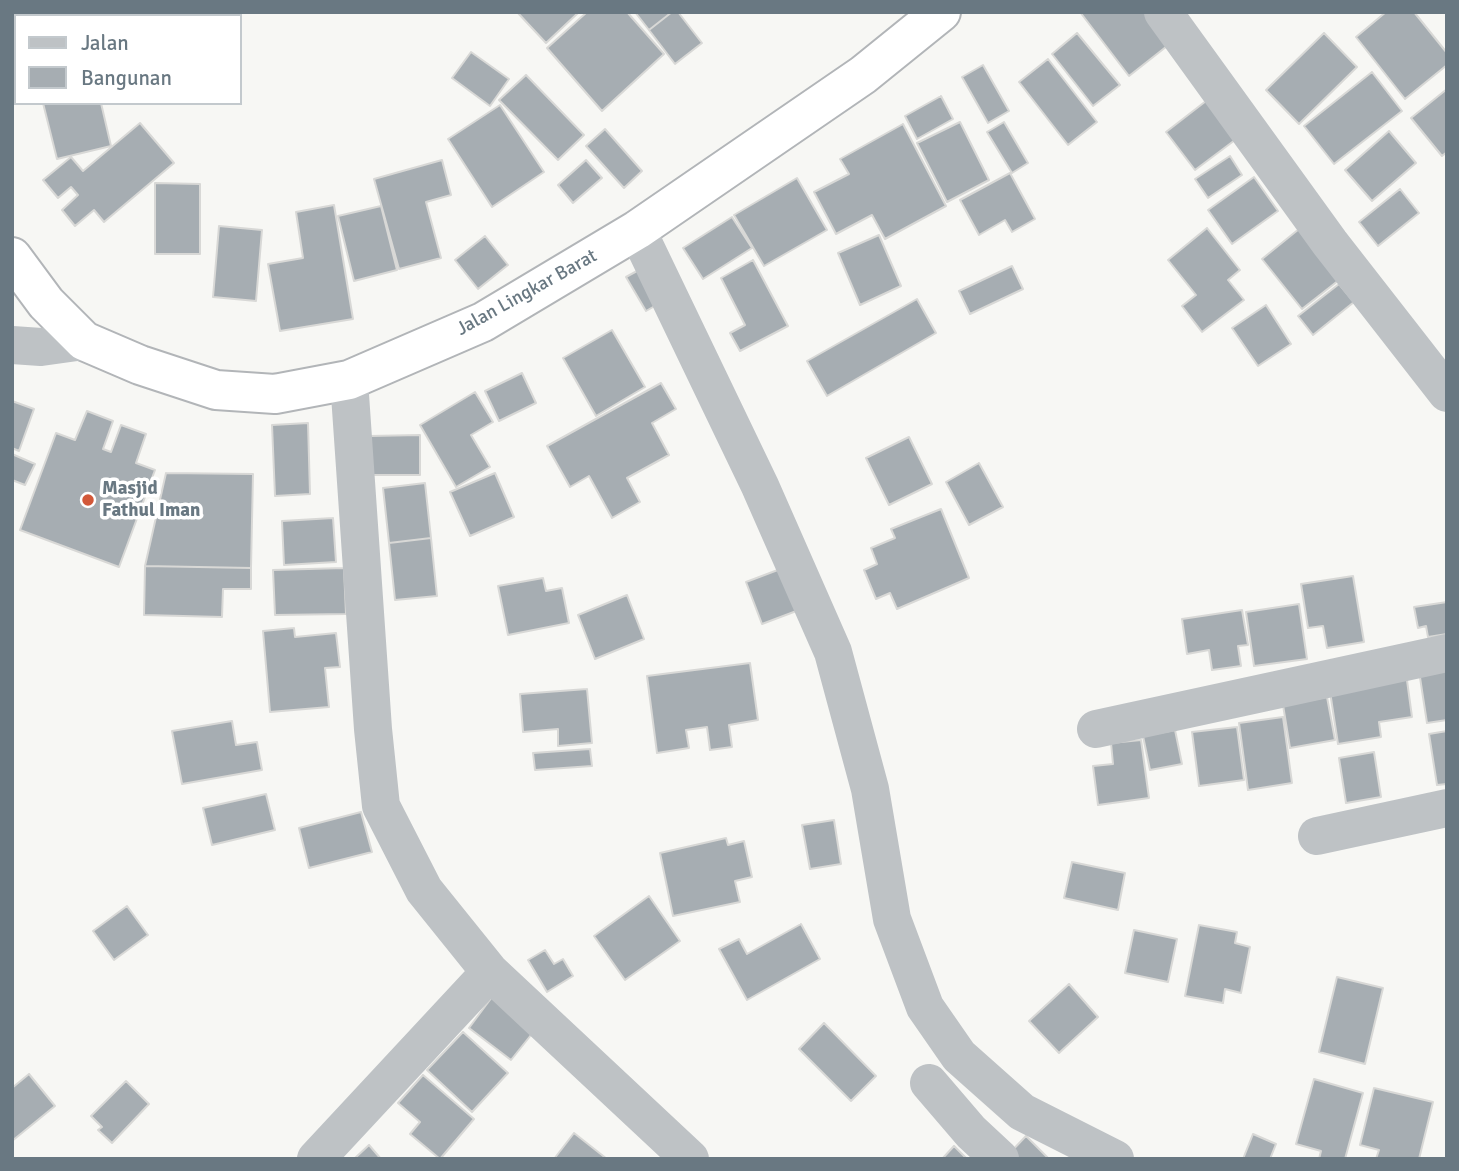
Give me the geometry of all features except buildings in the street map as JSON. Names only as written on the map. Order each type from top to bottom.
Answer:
[{"type":"highway","name":"Jalan Lingkar Barat","points":[[12,257],[46,303],[84,341],[140,365],[216,390],[275,394],[349,380],[483,322],[637,230],[863,75],[941,12]]},
{"type":"street","points":[[1163,12],[1330,243],[1447,393]]},
{"type":"street","points":[[637,230],[760,486],[833,652],[870,789],[892,919],[925,1007],[959,1056],[1022,1112],[1110,1158]]},
{"type":"street","points":[[12,345],[41,347],[84,341]]},
{"type":"street","points":[[349,380],[373,729],[382,806],[424,890],[490,972],[690,1159]]},
{"type":"street","points":[[1097,729],[1447,653]]},
{"type":"street","points":[[1317,836],[1447,808]]},
{"type":"street","points":[[316,1159],[490,972]]},
{"type":"street","points":[[929,1083],[971,1132],[1000,1159]]},
{"type":"place","name":"Masjid Fathul Iman","points":[[88,500]]}]
